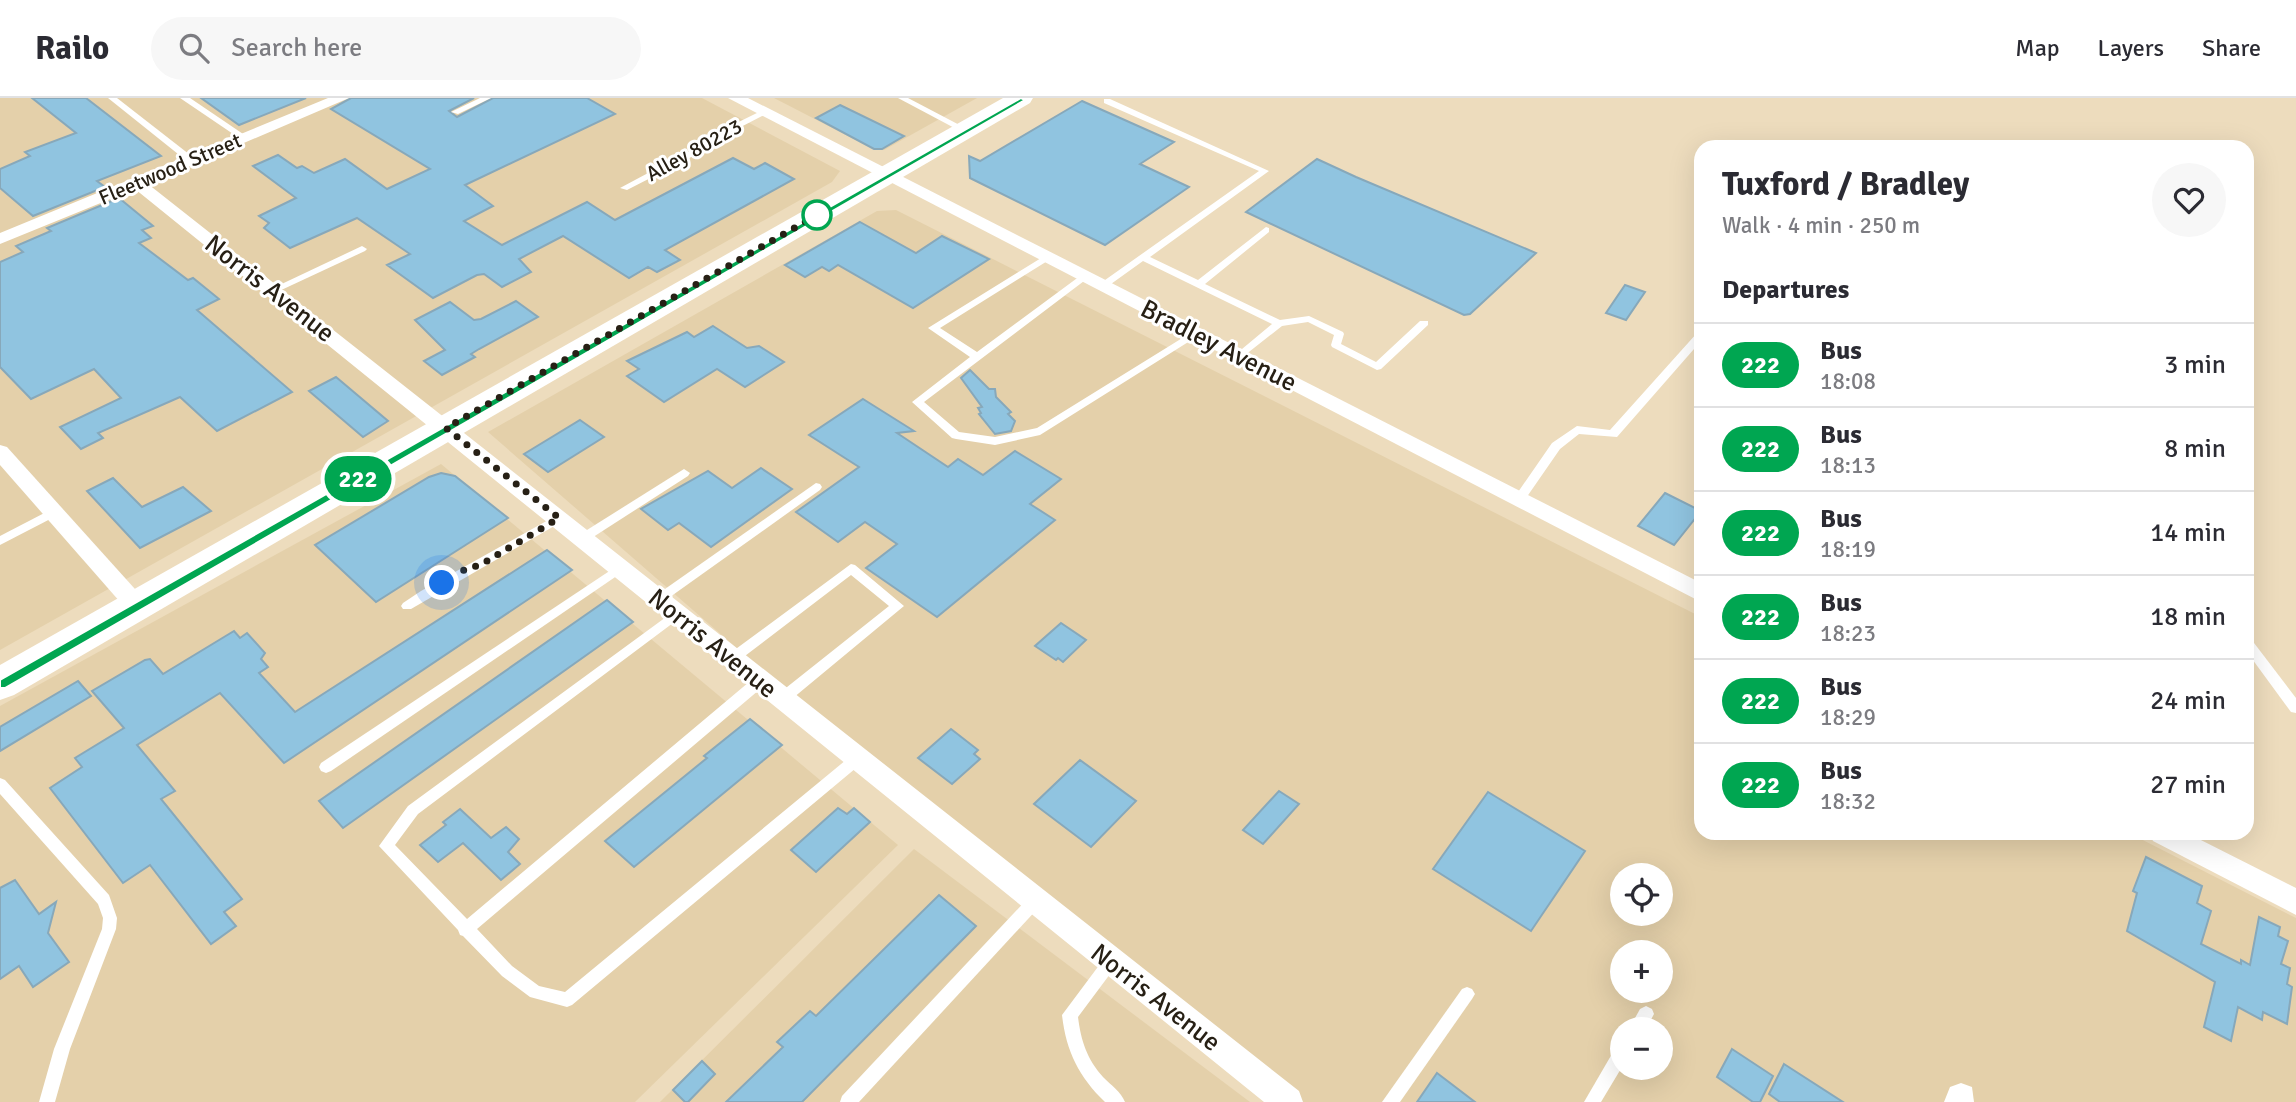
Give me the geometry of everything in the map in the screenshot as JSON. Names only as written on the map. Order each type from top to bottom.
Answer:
[{"type":"main road","points":[[0,684],[738,259],[887,178],[1021,98]]},
{"type":"street","name":"Fleetwood Street","points":[[0,239],[341,98]]},
{"type":"street","name":"Bradley Avenue","points":[[736,98],[887,178],[1520,498],[1694,589]]},
{"type":"street","name":"Norris Avenue","points":[[137,183],[1288,1102]]},
{"type":"street","points":[[0,452],[136,605]]},
{"type":"street","points":[[2176,840],[2296,902]]},
{"type":"lane","points":[[112,98],[191,160]]},
{"type":"lane","points":[[184,98],[245,138]]},
{"type":"lane","points":[[455,112],[487,98]]},
{"type":"lane","points":[[902,98],[965,130]]},
{"type":"lane","points":[[1101,287],[1265,171],[1107,101]]},
{"type":"lane","name":"Alley 80223","points":[[624,188],[698,150],[703,143],[764,113]]},
{"type":"lane","points":[[1199,284],[1266,230]]},
{"type":"lane","points":[[274,290],[362,249]]},
{"type":"lane","points":[[1142,257],[1279,323]]},
{"type":"lane","points":[[977,357],[933,328],[1046,258]]},
{"type":"lane","points":[[1083,278],[917,402],[956,435],[995,441],[1040,431],[1196,334]]},
{"type":"lane","points":[[1240,356],[1279,323],[1309,319],[1339,334],[1336,345],[1377,367],[1424,323]]},
{"type":"lane","points":[[1520,498],[1556,446],[1577,430],[1613,434],[1694,343]]},
{"type":"lane","points":[[583,538],[684,473]]},
{"type":"lane","points":[[659,599],[816,487]]},
{"type":"lane","points":[[0,541],[54,512]]},
{"type":"lane","points":[[407,606],[459,572],[482,564],[559,518]]},
{"type":"lane","points":[[326,767],[620,568]]},
{"type":"lane","points":[[733,659],[851,568],[898,606],[782,699]]},
{"type":"lane","points":[[677,614],[413,810],[386,846],[465,930],[535,992],[567,1000],[857,759]]},
{"type":"lane","points":[[2254,652],[2296,708]]},
{"type":"lane","points":[[465,930],[760,681]]},
{"type":"lane","points":[[0,784],[104,900],[110,918],[101,954],[62,1049],[47,1102]]},
{"type":"lane","points":[[848,1102],[1035,901]]},
{"type":"lane","points":[[1111,961],[1070,1015],[1071,1041],[1078,1059],[1094,1080],[1117,1102]]},
{"type":"lane","points":[[1390,1102],[1467,994]]},
{"type":"lane","points":[[1592,1102],[1610,1073]]},
{"type":"shaded area","points":[[0,98],[702,98],[840,171],[832,182],[0,650]]},
{"type":"shaded area","points":[[774,98],[977,98],[884,150],[875,150]]},
{"type":"shaded area","points":[[896,210],[1694,613],[1694,840],[2143,840],[2296,918],[2296,1102],[1293,1102],[923,810],[488,432],[877,211]]},
{"type":"shaded area","points":[[441,464],[898,845],[635,1102],[0,1102],[0,706]]},
{"type":"shaded area","points":[[914,849],[1250,1102],[660,1102]]},
{"type":"building","points":[[32,98],[86,98],[161,156],[97,181],[105,187],[33,216],[0,188],[0,169],[30,156],[25,152],[76,133]]},
{"type":"building","points":[[201,98],[306,98],[239,125]]},
{"type":"building","points":[[351,98],[474,98],[449,111],[457,117],[493,98],[587,98],[615,114],[465,185],[493,206],[464,221],[502,245],[587,202],[615,220],[733,158],[754,169],[765,163],[794,179],[665,250],[680,260],[657,272],[648,267],[629,278],[563,236],[519,259],[531,272],[502,287],[484,274],[477,275],[433,298],[387,265],[410,254],[357,218],[290,248],[264,228],[269,223],[259,216],[296,198],[253,166],[278,155],[297,168],[302,166],[314,173],[345,159],[387,189],[430,169],[331,109]]},
{"type":"building","points":[[1082,101],[1174,142],[1140,164],[1189,187],[1105,245],[970,178],[969,156],[980,161]]},
{"type":"building","points":[[840,105],[904,136],[882,149],[874,149],[816,118]]},
{"type":"building","points":[[1317,159],[1536,253],[1470,314],[1464,315],[1246,212]]},
{"type":"building","points":[[119,198],[153,226],[142,230],[151,238],[139,243],[188,280],[193,278],[219,299],[197,310],[292,392],[217,431],[180,397],[98,433],[103,438],[81,449],[60,427],[121,398],[94,369],[31,399],[0,367],[0,262],[23,252],[16,246],[51,231],[47,228]]},
{"type":"building","points":[[860,222],[916,253],[942,236],[989,259],[913,308],[838,265],[829,271],[822,267],[805,277],[785,265]]},
{"type":"building","points":[[1625,285],[1645,292],[1626,320],[1606,313]]},
{"type":"building","points":[[516,301],[538,317],[479,349],[471,354],[475,357],[442,375],[424,361],[445,350],[415,320],[450,302],[474,320],[481,319]]},
{"type":"building","points":[[713,326],[747,348],[759,346],[784,362],[745,387],[717,369],[664,402],[627,376],[639,369],[627,361],[687,332],[694,337]]},
{"type":"building","points":[[970,370],[989,389],[995,389],[996,397],[1011,412],[1008,414],[1015,421],[1011,431],[995,434],[979,414],[981,413],[978,408],[982,407],[961,378]]},
{"type":"building","points":[[336,377],[388,421],[363,437],[309,391]]},
{"type":"building","points":[[863,399],[914,431],[897,433],[948,467],[958,459],[983,475],[1015,451],[1061,479],[1030,504],[1055,520],[937,617],[866,568],[897,544],[865,522],[838,542],[796,512],[859,467],[809,435]]},
{"type":"building","points":[[580,420],[604,437],[548,472],[524,454]]},
{"type":"building","points":[[761,468],[792,489],[711,547],[679,523],[668,530],[641,509],[708,471],[732,488]]},
{"type":"building","points":[[441,473],[455,476],[508,518],[376,602],[315,545],[429,477]]},
{"type":"building","points":[[113,478],[142,507],[183,487],[211,511],[140,548],[87,491]]},
{"type":"building","points":[[1665,493],[1694,508],[1694,520],[1674,545],[1638,526]]},
{"type":"building","points":[[547,550],[572,570],[284,763],[220,693],[137,745],[175,791],[161,799],[242,899],[224,912],[236,926],[211,944],[150,865],[123,883],[50,788],[82,767],[75,758],[124,728],[92,691],[145,660],[150,659],[163,674],[234,631],[240,638],[247,633],[265,653],[261,659],[268,667],[259,673],[295,712]]},
{"type":"building","points":[[607,600],[633,622],[343,828],[319,801]]},
{"type":"building","points":[[1061,623],[1086,640],[1063,662],[1035,646]]},
{"type":"building","points":[[78,681],[91,696],[0,751],[0,727]]},
{"type":"building","points":[[750,719],[782,745],[634,867],[605,841],[707,758],[704,756]]},
{"type":"building","points":[[951,729],[978,750],[974,754],[980,759],[952,784],[918,758]]},
{"type":"building","points":[[1080,760],[1136,801],[1091,847],[1034,804]]},
{"type":"building","points":[[1279,791],[1299,804],[1263,844],[1243,830]]},
{"type":"building","points":[[1488,792],[1585,851],[1531,931],[1433,869]]},
{"type":"building","points":[[838,808],[847,814],[854,808],[870,822],[816,872],[791,850]]},
{"type":"building","points":[[460,809],[491,838],[506,827],[519,839],[508,852],[520,864],[501,880],[463,843],[438,862],[420,845],[446,825],[443,822]]},
{"type":"building","points":[[2146,857],[2202,886],[2197,903],[2211,911],[2201,944],[2241,964],[2241,960],[2250,965],[2259,917],[2280,927],[2278,936],[2288,941],[2281,964],[2290,968],[2287,984],[2292,987],[2287,1024],[2263,1012],[2262,1020],[2238,1007],[2231,1041],[2204,1027],[2215,982],[2127,931],[2137,893],[2133,891]]},
{"type":"building","points":[[15,880],[39,914],[56,902],[48,933],[69,962],[33,987],[19,966],[0,979],[0,888]]},
{"type":"building","points":[[939,895],[976,926],[802,1102],[726,1102],[783,1047],[777,1042],[810,1011],[816,1016]]},
{"type":"building","points":[[1732,1049],[1773,1076],[1760,1102],[1753,1102],[1717,1077]]},
{"type":"building","points":[[702,1061],[715,1074],[685,1102],[673,1090]]},
{"type":"building","points":[[1784,1064],[1843,1102],[1780,1102],[1769,1094]]},
{"type":"building","points":[[1437,1073],[1475,1102],[1417,1102]]},
{"type":"bus line","name":"222","points":[[0,684],[738,259],[887,178],[1021,98]]},
{"type":"route","points":[[442,583],[459,572],[482,564],[559,518],[446,428],[817,215]]}]
